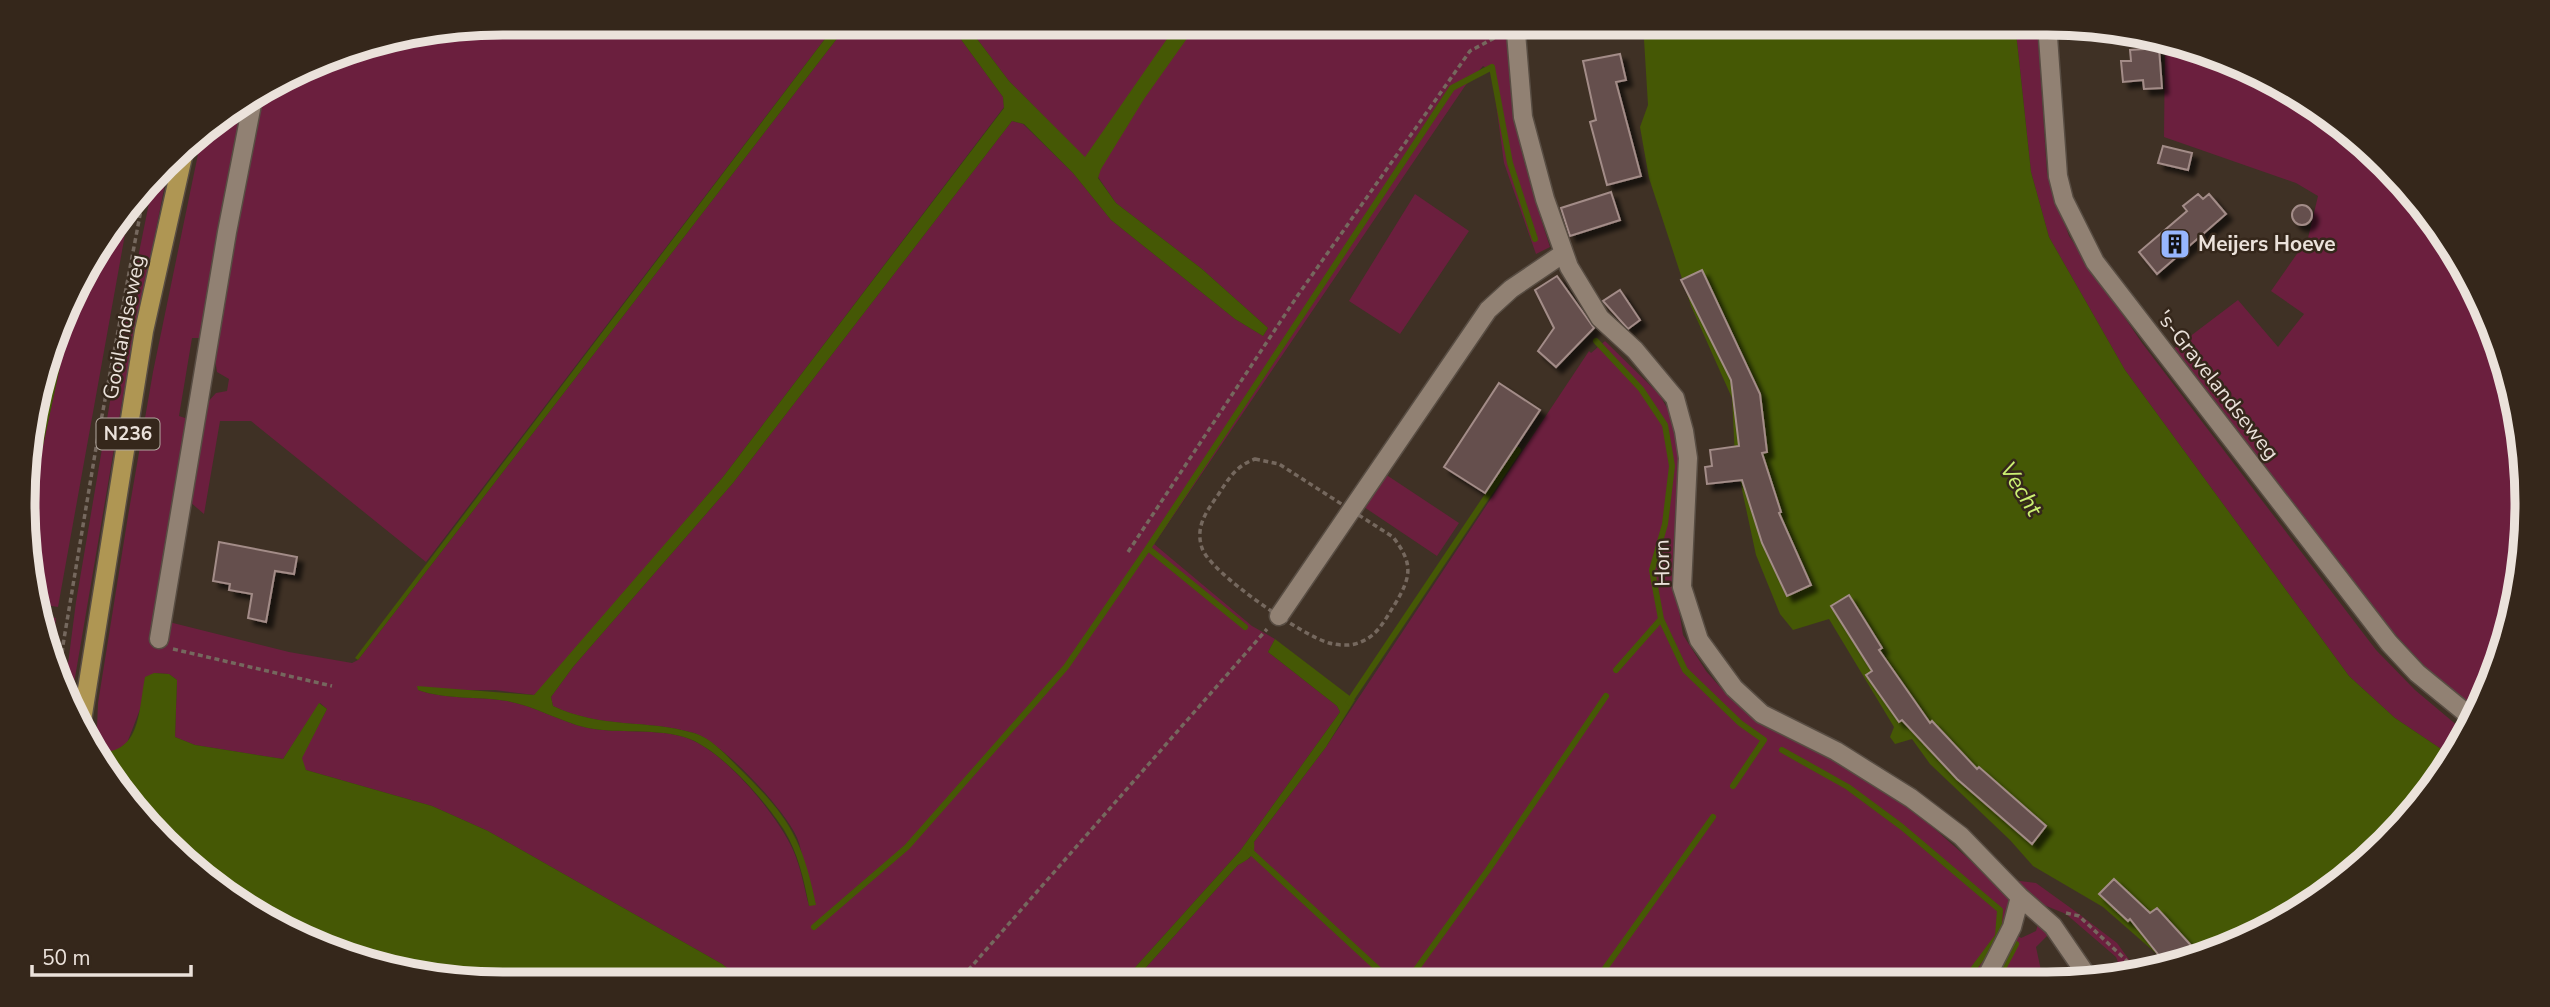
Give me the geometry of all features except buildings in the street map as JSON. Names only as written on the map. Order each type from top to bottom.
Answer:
[{"type":"main road","name":"Gooilandseweg","points":[[83,712],[144,331],[181,163]]},
{"type":"street","name":"Horn","points":[[1517,35],[1523,117],[1564,253],[1600,318],[1634,351],[1675,398],[1688,458],[1682,587],[1692,623],[1712,661],[1734,688],[1762,714],[1836,751],[1911,797],[1961,836],[2020,897],[2053,926],[2083,970]]},
{"type":"street","name":"'s-Gravelandseweg","points":[[2048,35],[2058,176],[2064,200],[2095,262],[2389,643],[2417,673],[2466,713]]},
{"type":"street","points":[[159,639],[227,232],[251,109]]},
{"type":"street","points":[[1279,615],[1488,310],[1511,289],[1564,253]]},
{"type":"street","points":[[1988,972],[2012,927],[2020,897]]},
{"type":"path","points":[[1128,552],[1298,295],[1470,51],[1498,35]]},
{"type":"path","name":"Gooilandseweg","points":[[62,660],[108,380],[142,206]]},
{"type":"path","points":[[967,972],[1279,615]]},
{"type":"path","points":[[159,639],[169,647],[331,686]]},
{"type":"shaded area","points":[[828,35],[426,562],[251,421],[220,421],[204,514],[190,502],[206,404],[216,393],[227,391],[229,379],[217,372],[214,354],[259,104],[296,83],[382,51],[473,36]]},
{"type":"shaded area","points":[[840,35],[958,35],[1003,97],[1004,107],[723,477],[534,695],[495,690],[418,690],[440,695],[507,701],[588,728],[672,734],[699,744],[731,768],[775,819],[796,857],[809,906],[804,866],[794,831],[754,780],[720,749],[694,733],[588,718],[553,706],[551,697],[573,667],[733,483],[1012,121],[1023,124],[1073,173],[1111,220],[1235,319],[1263,336],[1268,328],[1202,269],[1116,203],[1085,158],[1009,81],[974,35],[1509,35],[1510,80],[1518,136],[1550,247],[1536,254],[1504,163],[1493,81],[1490,70],[1483,66],[1465,86],[1154,544],[1252,626],[1275,639],[1268,652],[1337,706],[1340,712],[1240,851],[1131,972],[732,972],[488,831],[432,806],[306,770],[302,767],[301,758],[327,709],[320,703],[283,759],[195,745],[175,737],[177,680],[169,674],[154,673],[127,743],[113,753],[107,753],[97,736],[98,703],[153,372],[199,147],[242,114],[201,338],[192,338],[179,416],[188,419],[169,622],[289,652],[352,663],[358,660]]},
{"type":"shaded area","points":[[2016,35],[2038,35],[2047,173],[2069,236],[2142,343],[2376,650],[2415,690],[2458,726],[2444,751],[2395,718],[2349,676],[2125,370],[2049,237],[2031,172]]},
{"type":"shaded area","points":[[2165,50],[2254,83],[2307,114],[2378,172],[2436,243],[2467,296],[2490,353],[2506,412],[2515,504],[2506,595],[2490,654],[2470,705],[2431,673],[2371,608],[2172,350],[2238,300],[2278,347],[2304,314],[2271,291],[2308,238],[2318,196],[2296,183],[2164,137]]},
{"type":"shaded area","points":[[166,178],[123,396],[73,688],[67,672],[76,602],[115,372],[150,196]]},
{"type":"shaded area","points":[[1415,194],[1469,231],[1400,334],[1349,301]]},
{"type":"shaded area","points":[[127,226],[58,607],[46,605],[44,595],[36,534],[36,479],[67,335],[83,296]]},
{"type":"shaded area","points":[[1605,341],[1659,394],[1674,420],[1680,446],[1675,586],[1683,635],[1706,671],[1727,695],[1775,730],[1844,764],[1911,808],[2006,892],[2009,903],[2007,926],[1982,972],[1142,972],[1238,865],[1250,858],[1254,842],[1326,747],[1589,351],[1591,353]]},
{"type":"shaded area","points":[[1385,474],[1459,523],[1437,556],[1364,507]]},
{"type":"shaded area","points":[[49,617],[56,618],[54,635]]},
{"type":"shaded area","points":[[2012,880],[2036,883],[2117,943],[2132,964],[2119,966],[2116,957],[2066,914],[2039,903]]},
{"type":"shaded area","points":[[2039,920],[2052,931],[2036,947],[2041,972],[1997,972],[2016,934],[2021,938],[2036,931]]},
{"type":"water","points":[[828,35],[840,35],[358,660],[355,658]]},
{"type":"water","points":[[958,35],[974,35],[1009,81],[1085,157],[1170,35],[1189,35],[1144,99],[1098,178],[1116,203],[1202,269],[1268,328],[1263,336],[1235,319],[1111,220],[1073,173],[1024,124],[1012,121],[733,483],[573,667],[551,697],[553,706],[589,718],[694,733],[717,746],[768,798],[790,827],[805,860],[816,905],[809,906],[797,857],[784,830],[739,776],[697,742],[672,734],[588,728],[518,703],[440,695],[418,690],[417,686],[534,695],[723,477],[1004,108],[1003,97]]},
{"type":"water","name":"Vecht","points":[[1644,35],[2016,35],[2031,172],[2049,237],[2125,370],[2349,676],[2395,718],[2444,751],[2418,789],[2378,835],[2332,875],[2281,909],[2226,936],[2161,958],[2103,907],[2033,866],[2010,840],[1930,764],[1912,739],[1895,744],[1890,737],[1894,727],[1829,619],[1793,630],[1780,614],[1756,555],[1735,457],[1732,398],[1691,306],[1649,178],[1640,127],[1648,105]]},
{"type":"water","points":[[67,335],[36,479],[44,412]]},
{"type":"water","points":[[1275,639],[1355,700],[1326,747],[1254,842],[1251,856],[1238,865],[1142,972],[1131,972],[1240,851],[1340,712],[1337,706],[1268,652]]},
{"type":"water","points":[[154,673],[169,674],[177,680],[175,737],[195,745],[283,759],[319,703],[327,709],[302,758],[306,770],[432,806],[488,831],[732,972],[504,972],[442,968],[382,956],[296,924],[243,893],[195,856],[151,812],[106,751],[121,747],[129,740],[138,718],[145,677]]},
{"type":"waterway","points":[[814,927],[907,847],[1066,667],[1148,548],[1452,88],[1492,67],[1510,163],[1535,239]]},
{"type":"waterway","points":[[1596,341],[1641,389],[1665,425],[1672,466],[1665,524],[1652,570],[1661,619],[1685,670],[1740,723],[1764,740],[1733,786]]},
{"type":"waterway","points":[[1349,702],[1518,450]]},
{"type":"waterway","points":[[1148,548],[1245,627]]},
{"type":"waterway","points":[[1616,670],[1661,619]]},
{"type":"waterway","points":[[1414,972],[1488,870],[1606,696]]},
{"type":"waterway","points":[[1782,750],[1848,787],[1902,827],[2000,910],[1998,936],[1971,972]]},
{"type":"waterway","points":[[1602,972],[1713,817]]},
{"type":"waterway","points":[[1249,850],[1381,972]]},
{"type":"waterway","points":[[2001,972],[2016,944]]},
{"type":"place","name":"Meijers Hoeve","points":[[2175,244]]}]
